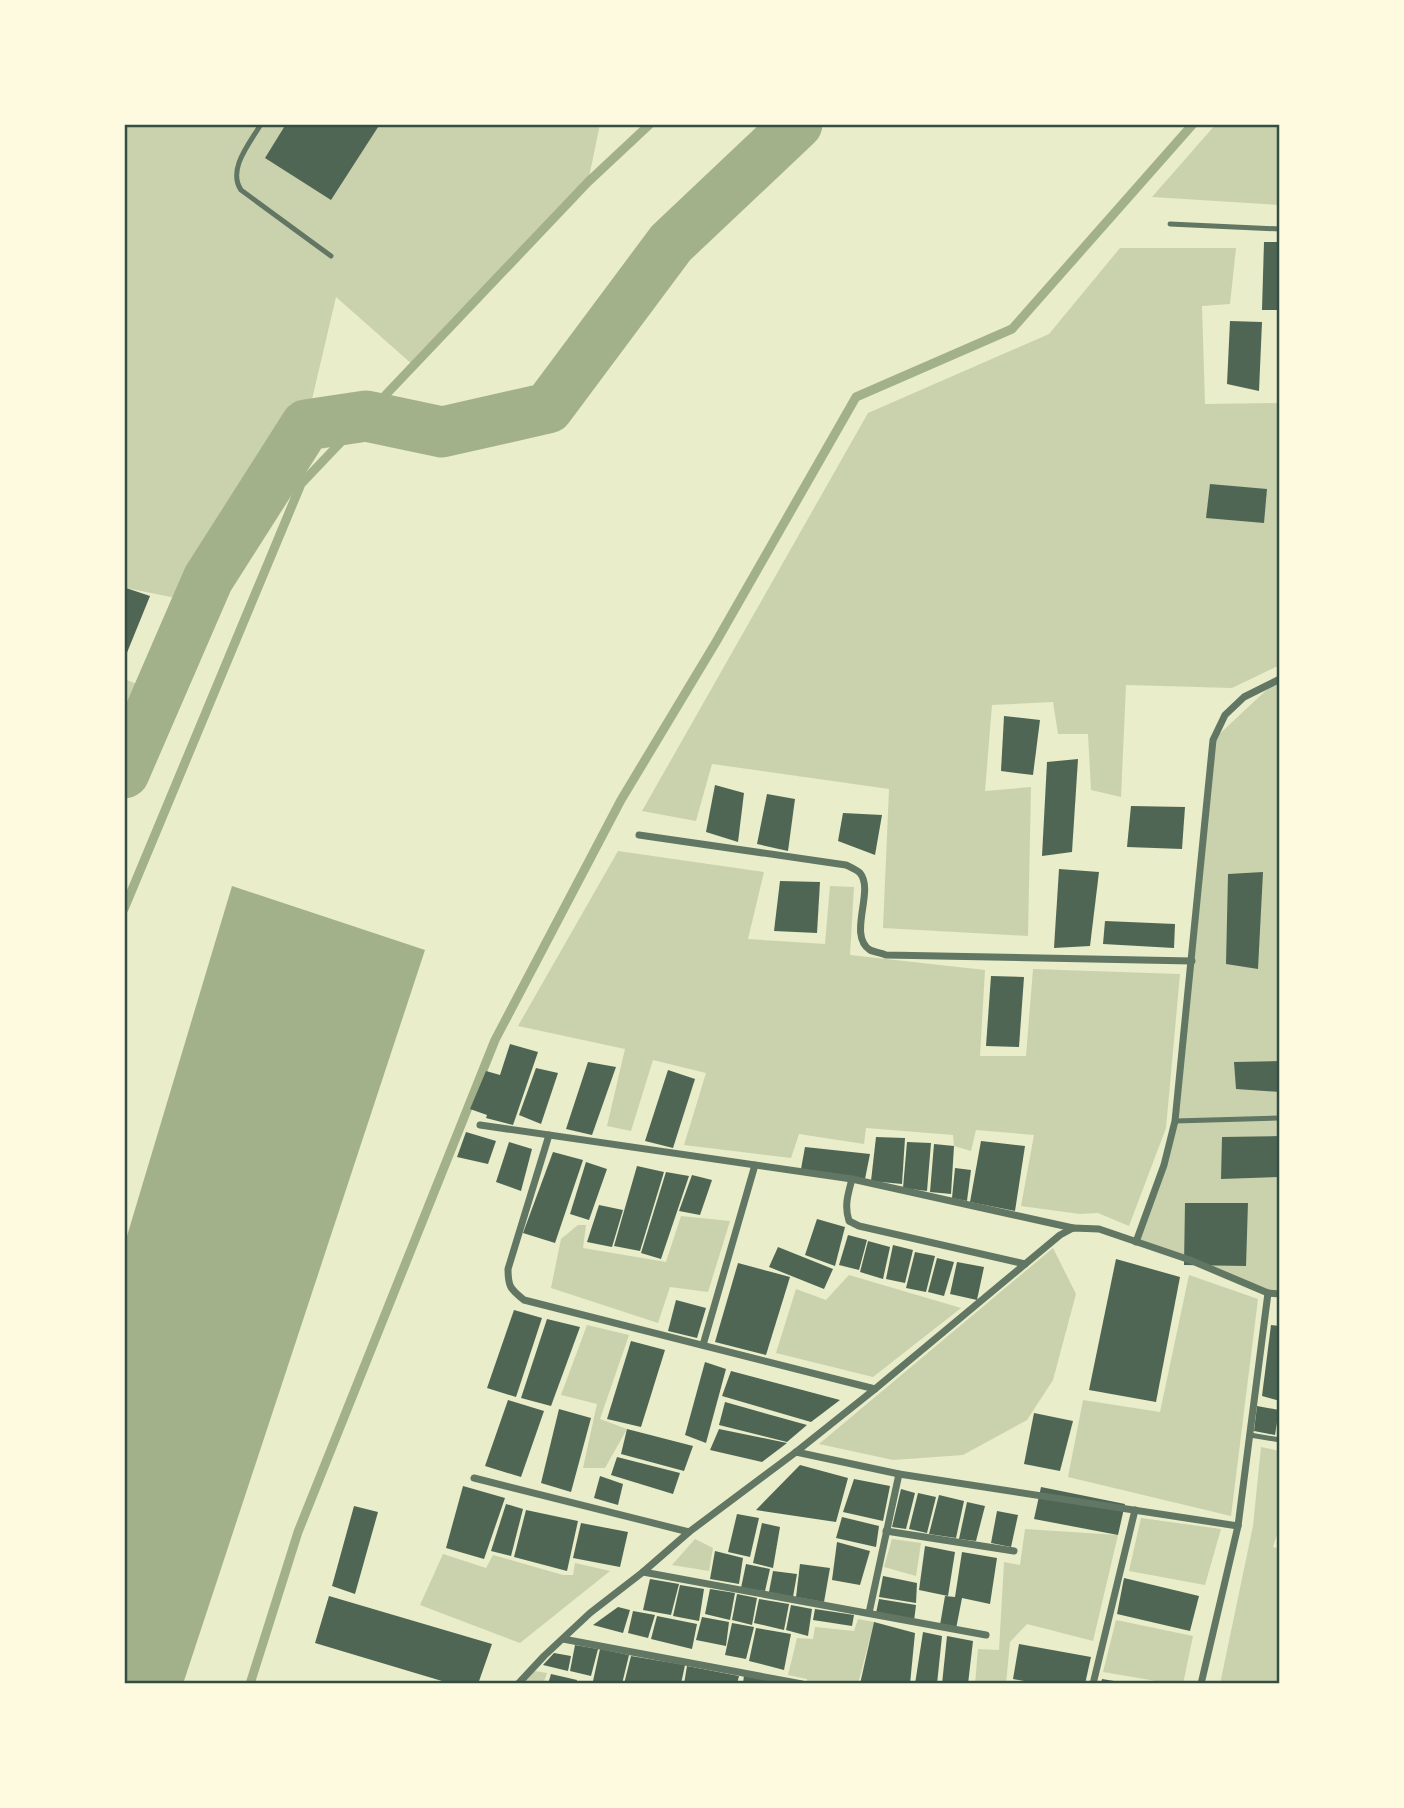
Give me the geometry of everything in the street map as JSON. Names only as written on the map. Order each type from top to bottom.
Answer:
[{"type":"street","points":[[1136,1242],[1164,1165],[1175,1121],[1213,740],[1225,715],[1244,697],[1280,679]]},
{"type":"street","points":[[639,835],[846,865],[860,872],[864,881],[861,932],[863,941],[870,950],[886,955],[1192,961]]},
{"type":"street","points":[[480,1125],[852,1180],[1073,1228],[1099,1229],[1190,1260],[1268,1293],[1280,1294]]},
{"type":"street","points":[[549,1135],[508,1269],[512,1291],[524,1300],[876,1389]]},
{"type":"street","points":[[703,1345],[755,1165]]},
{"type":"street","points":[[852,1180],[846,1212],[849,1221],[859,1226],[1026,1264]]},
{"type":"street","points":[[518,1684],[590,1613],[689,1532],[876,1389],[1060,1235],[1073,1228]]},
{"type":"street","points":[[1201,1684],[1238,1526],[1268,1293]]},
{"type":"street","points":[[796,1452],[899,1475],[1238,1526]]},
{"type":"street","points":[[869,1614],[899,1475]]},
{"type":"street","points":[[474,1478],[689,1532]]},
{"type":"street","points":[[1093,1684],[1135,1510]]},
{"type":"street","points":[[886,1531],[1014,1551]]},
{"type":"street","points":[[643,1572],[986,1636]]},
{"type":"street","points":[[563,1639],[802,1684]]},
{"type":"lane","points":[[261,124],[235,172],[236,182],[241,190],[331,256]]},
{"type":"lane","points":[[1170,224],[1280,229]]},
{"type":"lane","points":[[1175,1121],[1280,1118]]},
{"type":"lane","points":[[1250,1435],[1280,1440]]},
{"type":"shaded area","points":[[124,124],[600,124],[588,182],[413,365],[336,297],[306,425],[181,599],[124,589]]},
{"type":"shaded area","points":[[1216,124],[1280,124],[1280,205],[1152,197]]},
{"type":"shaded area","points":[[1120,248],[1236,248],[1230,304],[1202,306],[1205,404],[1280,403],[1280,665],[1232,688],[1126,685],[1121,797],[1091,790],[1088,734],[1058,734],[1053,702],[992,705],[985,791],[1031,787],[1028,936],[883,928],[889,789],[712,764],[696,821],[642,811],[868,413],[1049,334]]},
{"type":"shaded area","points":[[124,679],[147,688],[124,743]]},
{"type":"shaded area","points":[[1280,680],[1280,1294],[1136,1242],[1175,1121],[1213,740]]},
{"type":"shaded area","points":[[618,851],[764,872],[748,939],[825,944],[830,886],[854,887],[850,955],[985,970],[980,1056],[1026,1056],[1033,969],[1180,974],[1166,1128],[1129,1226],[1098,1213],[1080,1214],[1021,1206],[1034,1135],[976,1130],[971,1151],[954,1146],[953,1135],[866,1128],[864,1144],[799,1134],[791,1158],[684,1145],[706,1073],[653,1060],[631,1131],[607,1126],[625,1049],[518,1026]]},
{"type":"shaded area","points":[[232,886],[425,950],[183,1684],[124,1684],[124,1246]]},
{"type":"shaded area","points":[[681,1216],[730,1221],[708,1292],[670,1287],[658,1323],[551,1288],[561,1239],[578,1225],[586,1225],[583,1248],[666,1262]]},
{"type":"shaded area","points":[[1053,1248],[1076,1294],[1053,1380],[1027,1420],[963,1455],[893,1460],[819,1444]]},
{"type":"shaded area","points":[[849,1275],[961,1308],[873,1377],[776,1353],[796,1289],[826,1300]]},
{"type":"shaded area","points":[[1189,1275],[1258,1299],[1231,1516],[1068,1477],[1083,1400],[1160,1412]]},
{"type":"shaded area","points":[[587,1325],[629,1335],[600,1419],[627,1429],[605,1468],[583,1468],[597,1404],[561,1395]]},
{"type":"shaded area","points":[[1261,1447],[1280,1451],[1280,1525],[1273,1547],[1280,1549],[1280,1684],[1220,1684],[1253,1526]]},
{"type":"shaded area","points":[[1141,1518],[1221,1529],[1205,1585],[1129,1571]]},
{"type":"shaded area","points":[[1025,1529],[1118,1535],[1093,1641],[1027,1624],[1010,1642],[1006,1684],[975,1684],[978,1649],[999,1650],[1004,1562],[1020,1565]]},
{"type":"shaded area","points":[[695,1539],[713,1548],[709,1571],[672,1565]]},
{"type":"shaded area","points":[[892,1539],[921,1543],[916,1576],[884,1567]]},
{"type":"shaded area","points":[[443,1554],[486,1568],[493,1555],[563,1575],[573,1575],[575,1563],[610,1571],[520,1643],[420,1605]]},
{"type":"shaded area","points":[[858,1619],[874,1622],[858,1684],[807,1684],[807,1679],[788,1675],[797,1638],[813,1639],[815,1627],[854,1631]]},
{"type":"shaded area","points":[[1116,1620],[1193,1636],[1183,1684],[1103,1672]]},
{"type":"shaded area","points":[[535,1671],[547,1673],[543,1684],[523,1684]]},
{"type":"building","points":[[286,124],[380,124],[331,200],[265,158]]},
{"type":"building","points":[[1264,242],[1280,242],[1280,310],[1262,310]]},
{"type":"building","points":[[1230,321],[1262,322],[1259,391],[1227,384]]},
{"type":"building","points":[[1210,484],[1267,489],[1264,523],[1206,518]]},
{"type":"building","points":[[126,588],[150,596],[124,660],[124,592]]},
{"type":"building","points":[[1004,716],[1040,720],[1033,775],[1001,771]]},
{"type":"building","points":[[1078,759],[1072,852],[1042,856],[1047,762]]},
{"type":"building","points":[[715,785],[744,793],[738,842],[706,832]]},
{"type":"building","points":[[767,794],[795,799],[788,851],[757,844]]},
{"type":"building","points":[[1131,806],[1185,807],[1182,849],[1127,847]]},
{"type":"building","points":[[843,813],[882,815],[875,855],[838,841]]},
{"type":"building","points":[[1059,869],[1099,872],[1090,946],[1054,948]]},
{"type":"building","points":[[1263,872],[1258,969],[1226,964],[1228,874]]},
{"type":"building","points":[[780,881],[820,882],[817,933],[774,931]]},
{"type":"building","points":[[1105,921],[1175,924],[1174,948],[1103,944]]},
{"type":"building","points":[[991,976],[1024,977],[1019,1047],[986,1046]]},
{"type":"building","points":[[510,1044],[538,1052],[513,1125],[486,1118],[487,1115],[470,1109],[486,1071],[500,1075]]},
{"type":"building","points":[[1280,1061],[1280,1092],[1236,1089],[1234,1062]]},
{"type":"building","points":[[588,1062],[616,1067],[592,1135],[566,1129]]},
{"type":"building","points":[[536,1068],[558,1073],[541,1124],[519,1115]]},
{"type":"building","points":[[668,1070],[695,1079],[673,1148],[645,1141]]},
{"type":"building","points":[[466,1132],[496,1141],[488,1164],[457,1157]]},
{"type":"building","points":[[1280,1136],[1280,1177],[1221,1179],[1222,1137]]},
{"type":"building","points":[[876,1137],[905,1138],[902,1184],[871,1181]]},
{"type":"building","points":[[981,1141],[1025,1146],[1015,1211],[970,1202]]},
{"type":"building","points":[[509,1142],[532,1149],[521,1191],[496,1182]]},
{"type":"building","points":[[907,1142],[931,1143],[927,1191],[903,1188]]},
{"type":"building","points":[[934,1144],[954,1146],[951,1194],[930,1192]]},
{"type":"building","points":[[805,1147],[870,1154],[865,1179],[801,1169]]},
{"type":"building","points":[[553,1152],[583,1160],[555,1243],[523,1233]]},
{"type":"building","points":[[586,1162],[607,1169],[589,1220],[570,1214]]},
{"type":"building","points":[[637,1166],[664,1172],[640,1251],[614,1246]]},
{"type":"building","points":[[955,1168],[971,1170],[967,1201],[952,1198]]},
{"type":"building","points":[[666,1172],[689,1176],[661,1259],[641,1253]]},
{"type":"building","points":[[692,1175],[712,1180],[700,1215],[679,1211]]},
{"type":"building","points":[[1185,1203],[1248,1203],[1246,1266],[1184,1265]]},
{"type":"building","points":[[599,1205],[623,1210],[612,1247],[587,1242]]},
{"type":"building","points":[[817,1219],[845,1227],[835,1266],[805,1255]]},
{"type":"building","points":[[848,1235],[867,1240],[859,1270],[839,1265]]},
{"type":"building","points":[[868,1241],[890,1247],[883,1279],[860,1272]]},
{"type":"building","points":[[893,1245],[913,1250],[905,1283],[886,1279]]},
{"type":"building","points":[[778,1247],[833,1269],[824,1289],[769,1267]]},
{"type":"building","points":[[915,1252],[935,1256],[926,1292],[906,1288]]},
{"type":"building","points":[[937,1258],[954,1262],[944,1296],[928,1292]]},
{"type":"building","points":[[1116,1259],[1180,1277],[1156,1402],[1089,1390]]},
{"type":"building","points":[[957,1262],[984,1267],[977,1300],[950,1294]]},
{"type":"building","points":[[738,1263],[790,1277],[766,1355],[715,1342]]},
{"type":"building","points":[[676,1300],[706,1308],[697,1338],[668,1331]]},
{"type":"building","points":[[514,1310],[542,1318],[516,1397],[487,1388]]},
{"type":"building","points":[[547,1319],[580,1327],[551,1406],[521,1398]]},
{"type":"building","points":[[1271,1325],[1280,1326],[1280,1401],[1262,1396]]},
{"type":"building","points":[[631,1341],[665,1350],[641,1427],[607,1419]]},
{"type":"building","points":[[705,1362],[726,1369],[706,1443],[685,1435]]},
{"type":"building","points":[[731,1371],[840,1400],[811,1422],[722,1396]]},
{"type":"building","points":[[508,1400],[544,1411],[521,1477],[485,1466]]},
{"type":"building","points":[[725,1402],[807,1425],[787,1442],[719,1425]]},
{"type":"building","points":[[1257,1406],[1279,1410],[1275,1435],[1254,1431]]},
{"type":"building","points":[[559,1409],[591,1418],[571,1492],[541,1483]]},
{"type":"building","points":[[1034,1413],[1073,1421],[1060,1471],[1024,1464]]},
{"type":"building","points":[[627,1429],[693,1446],[684,1471],[621,1454]]},
{"type":"building","points":[[719,1429],[787,1443],[762,1462],[710,1450]]},
{"type":"building","points":[[617,1457],[680,1473],[673,1494],[611,1475]]},
{"type":"building","points":[[800,1465],[848,1478],[836,1522],[756,1510]]},
{"type":"building","points":[[600,1476],[623,1484],[618,1505],[594,1498]]},
{"type":"building","points":[[854,1479],[890,1486],[883,1521],[843,1512]]},
{"type":"building","points":[[463,1486],[505,1498],[484,1559],[446,1548]]},
{"type":"building","points":[[1041,1487],[1125,1504],[1118,1535],[1034,1519]]},
{"type":"building","points":[[901,1489],[915,1493],[906,1529],[892,1527]]},
{"type":"building","points":[[918,1493],[936,1497],[927,1533],[909,1529]]},
{"type":"building","points":[[939,1495],[964,1501],[956,1538],[929,1534]]},
{"type":"building","points":[[967,1502],[985,1506],[976,1541],[959,1539]]},
{"type":"building","points":[[506,1504],[523,1509],[511,1556],[491,1551]]},
{"type":"building","points":[[354,1506],[378,1512],[355,1594],[332,1586]]},
{"type":"building","points":[[526,1510],[578,1521],[567,1571],[514,1557]]},
{"type":"building","points":[[997,1511],[1018,1515],[1011,1547],[991,1543]]},
{"type":"building","points":[[737,1514],[759,1518],[750,1557],[728,1552]]},
{"type":"building","points":[[842,1517],[879,1526],[876,1547],[836,1538]]},
{"type":"building","points":[[581,1523],[628,1532],[620,1567],[573,1558]]},
{"type":"building","points":[[762,1523],[780,1527],[773,1568],[753,1563]]},
{"type":"building","points":[[837,1542],[870,1551],[860,1585],[832,1580]]},
{"type":"building","points":[[925,1546],[955,1552],[948,1596],[919,1590]]},
{"type":"building","points":[[715,1551],[743,1558],[739,1584],[710,1579]]},
{"type":"building","points":[[962,1552],[997,1558],[990,1604],[962,1598],[956,1629],[940,1625],[945,1596],[955,1597]]},
{"type":"building","points":[[746,1564],[770,1569],[765,1591],[741,1588]]},
{"type":"building","points":[[800,1564],[830,1568],[824,1602],[796,1597]]},
{"type":"building","points":[[773,1571],[797,1574],[793,1597],[769,1592]]},
{"type":"building","points":[[883,1576],[917,1583],[916,1603],[879,1597]]},
{"type":"building","points":[[1124,1578],[1199,1596],[1190,1631],[1117,1614]]},
{"type":"building","points":[[650,1579],[679,1584],[671,1615],[643,1610]]},
{"type":"building","points":[[680,1585],[704,1589],[699,1621],[673,1616]]},
{"type":"building","points":[[710,1589],[735,1593],[730,1620],[705,1614]]},
{"type":"building","points":[[737,1594],[757,1598],[752,1625],[732,1620]]},
{"type":"building","points":[[329,1596],[492,1644],[478,1684],[452,1684],[315,1643]]},
{"type":"building","points":[[759,1599],[789,1604],[784,1630],[754,1623]]},
{"type":"building","points":[[879,1599],[916,1605],[914,1621],[876,1613]]},
{"type":"building","points":[[791,1605],[812,1609],[808,1636],[786,1630]]},
{"type":"building","points":[[618,1607],[630,1610],[623,1633],[593,1625]]},
{"type":"building","points":[[815,1609],[854,1615],[852,1626],[813,1620]]},
{"type":"building","points":[[633,1611],[655,1615],[648,1638],[628,1633]]},
{"type":"building","points":[[657,1616],[697,1624],[692,1649],[651,1639]]},
{"type":"building","points":[[702,1617],[729,1622],[726,1646],[696,1640]]},
{"type":"building","points":[[874,1622],[915,1633],[910,1684],[860,1684]]},
{"type":"building","points":[[732,1623],[754,1627],[746,1659],[725,1655]]},
{"type":"building","points":[[756,1628],[791,1634],[784,1670],[749,1661]]},
{"type":"building","points":[[923,1632],[942,1636],[937,1684],[915,1684]]},
{"type":"building","points":[[947,1636],[973,1641],[968,1684],[942,1684]]},
{"type":"building","points":[[1019,1644],[1091,1657],[1085,1684],[1040,1684],[1013,1679]]},
{"type":"building","points":[[575,1645],[598,1649],[591,1676],[570,1671]]},
{"type":"building","points":[[600,1649],[629,1655],[622,1684],[593,1681]]},
{"type":"building","points":[[554,1653],[571,1656],[568,1671],[543,1665]]},
{"type":"building","points":[[631,1656],[685,1665],[681,1684],[624,1684]]},
{"type":"building","points":[[687,1666],[739,1676],[737,1684],[684,1684]]},
{"type":"building","points":[[551,1674],[577,1680],[576,1684],[548,1684]]},
{"type":"building","points":[[744,1675],[773,1681],[772,1684],[743,1684]]},
{"type":"building","points":[[1102,1679],[1120,1682],[1120,1684],[1101,1684]]},
{"type":"waterway","points":[[124,909],[301,484],[588,182],[650,124]]},
{"type":"waterway","points":[[124,773],[208,579],[306,425],[366,416],[442,432],[548,408],[671,243],[797,124]]},
{"type":"waterway","points":[[250,1684],[298,1532],[495,1040],[621,800],[716,642],[856,397],[1012,329],[1193,124]]}]
